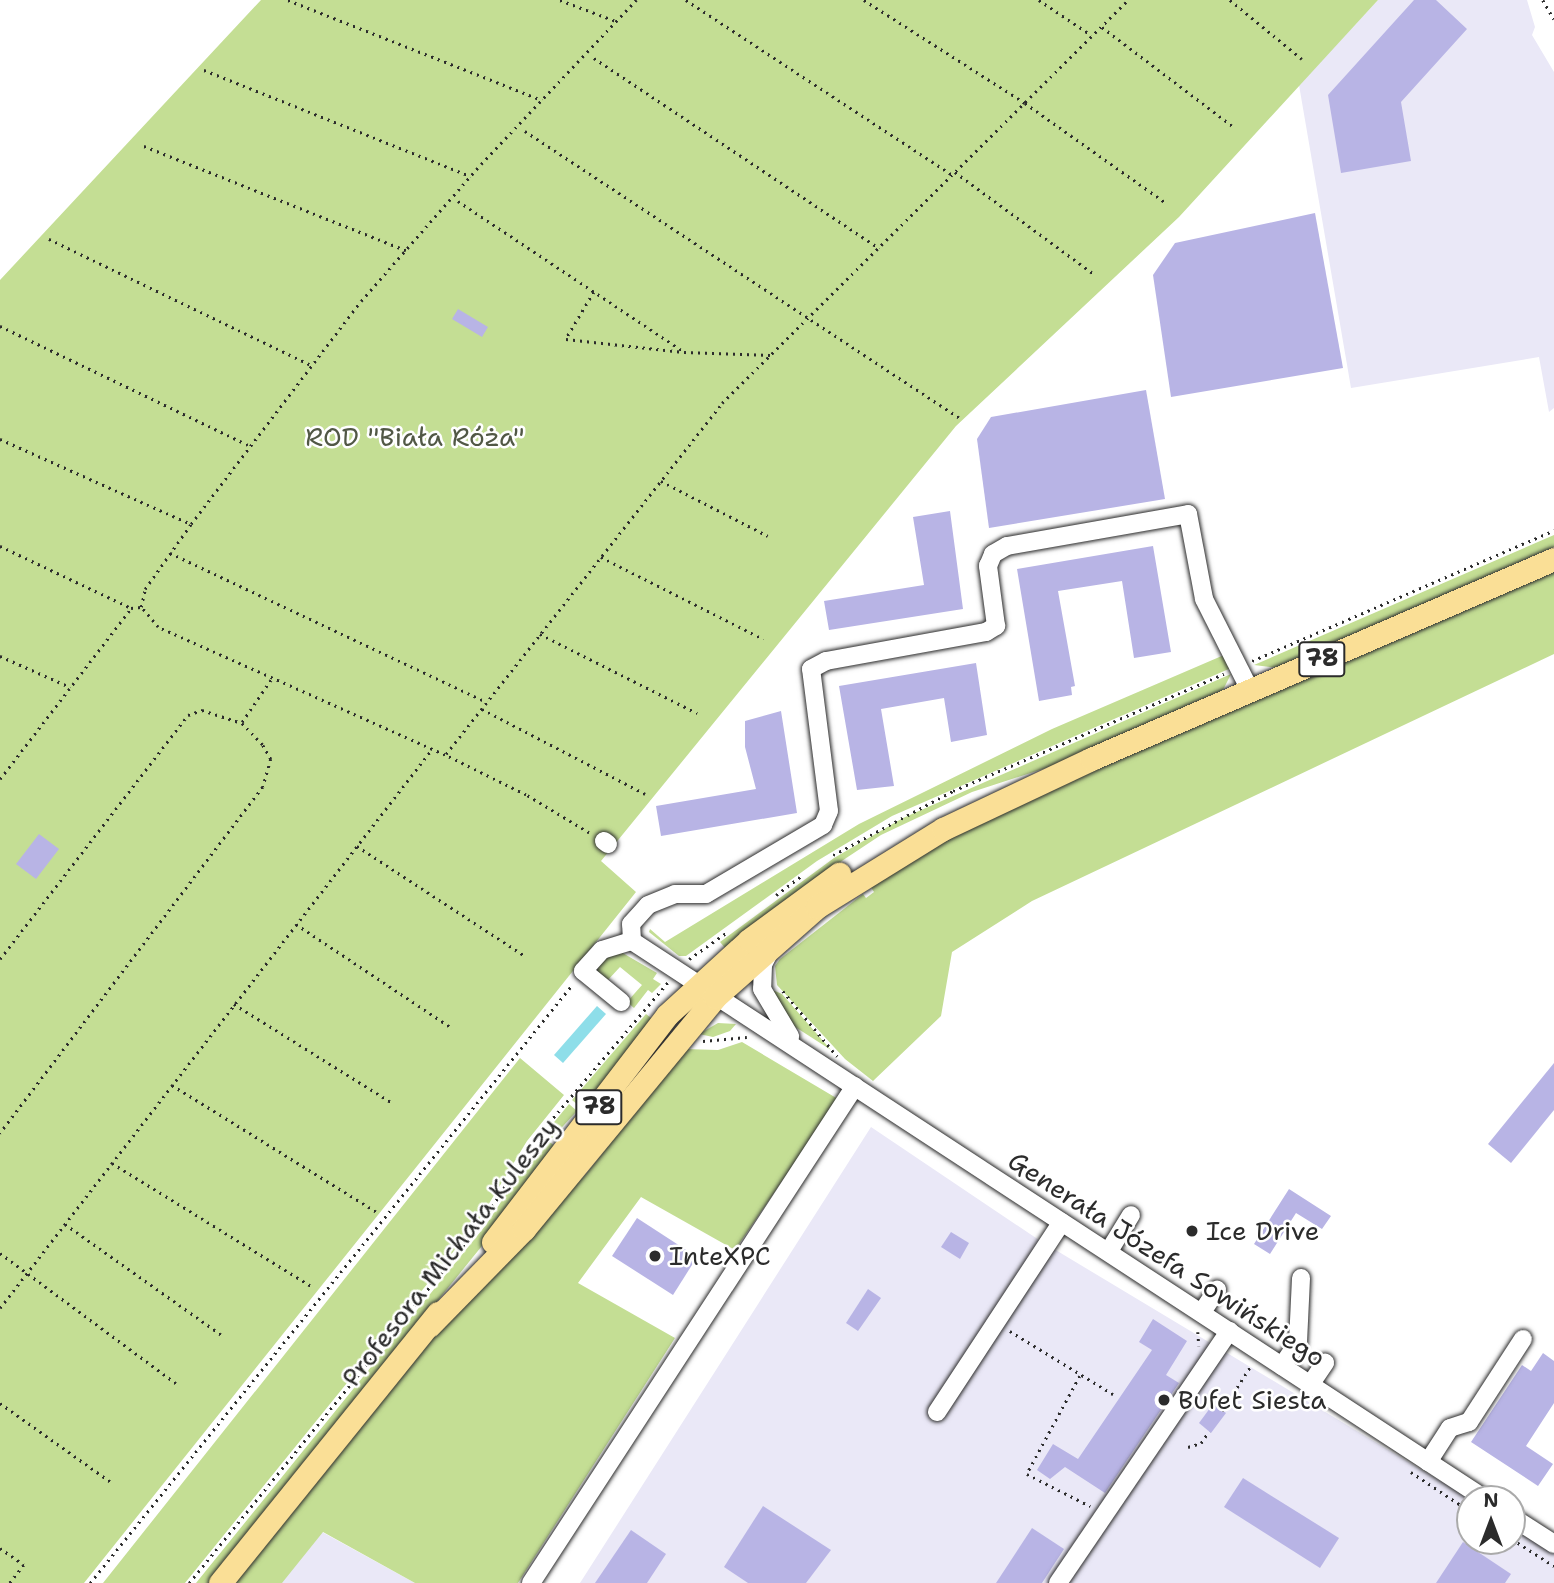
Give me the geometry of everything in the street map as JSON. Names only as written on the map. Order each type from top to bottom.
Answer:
[{"type":"main road","name":"Profesora Michała Kuleszy","points":[[220,1583],[430,1325],[667,1015],[707,992],[902,851],[1091,759],[1554,559]]},
{"type":"main road","name":"Profesora Michała Kuleszy","points":[[430,1325],[524,1229],[707,992],[801,899],[879,848],[975,797],[1091,759]]},
{"type":"street","points":[[621,1002],[583,971],[602,950],[632,937],[647,915],[648,905],[674,894],[706,894],[823,825],[829,811],[811,669],[826,661],[986,632],[996,626],[988,566],[993,554],[1007,547],[1188,514],[1204,599],[1250,690]]},
{"type":"street","name":"Generała Józefa Sowińskiego","points":[[632,937],[707,992],[796,1045],[1463,1485]]},
{"type":"street","points":[[776,940],[763,965],[762,989],[774,1017],[796,1045]]},
{"type":"street","points":[[531,1583],[855,1086]]},
{"type":"street","points":[[1109,1251],[1131,1215]]},
{"type":"street","points":[[937,1412],[1062,1222]]},
{"type":"street","points":[[1282,1366],[1298,1342],[1301,1278]]},
{"type":"street","points":[[1202,1312],[1217,1290]]},
{"type":"street","points":[[1058,1583],[1229,1331]]},
{"type":"street","points":[[1428,1462],[1450,1428],[1469,1422],[1523,1339]]},
{"type":"street","points":[[1310,1385],[1325,1363]]},
{"type":"street","points":[[1526,1526],[1554,1544]]},
{"type":"path","points":[[288,0],[542,100]]},
{"type":"path","points":[[561,0],[616,21]]},
{"type":"path","points":[[141,607],[145,589],[170,553],[248,445],[311,365],[471,176],[636,0]]},
{"type":"path","points":[[686,0],[954,174],[1094,274]]},
{"type":"path","points":[[863,0],[1025,103],[1166,203]]},
{"type":"path","points":[[1039,0],[1093,36]]},
{"type":"path","points":[[445,755],[722,403],[1128,0]]},
{"type":"path","points":[[1230,0],[1302,59]]},
{"type":"path","points":[[1543,0],[1554,19]]},
{"type":"path","points":[[1101,27],[1235,128]]},
{"type":"path","points":[[594,58],[879,248]]},
{"type":"path","points":[[204,70],[471,176]]},
{"type":"path","points":[[525,131],[806,320],[960,418]]},
{"type":"path","points":[[144,146],[406,250]]},
{"type":"path","points":[[458,201],[684,352]]},
{"type":"path","points":[[49,239],[311,365]]},
{"type":"path","points":[[594,292],[566,339],[684,352],[771,355]]},
{"type":"path","points":[[0,326],[248,445]]},
{"type":"path","points":[[0,439],[191,524]]},
{"type":"path","points":[[661,481],[768,536]]},
{"type":"path","points":[[829,858],[953,790],[1554,530]]},
{"type":"path","points":[[0,546],[131,608],[141,607]]},
{"type":"path","points":[[170,553],[487,702]]},
{"type":"path","points":[[601,557],[763,639]]},
{"type":"path","points":[[141,607],[158,627],[445,755],[526,795],[606,843]]},
{"type":"path","points":[[0,779],[131,608]]},
{"type":"path","points":[[540,634],[696,713]]},
{"type":"path","points":[[0,656],[70,687]]},
{"type":"path","points":[[242,723],[272,678]]},
{"type":"path","points":[[482,709],[645,794]]},
{"type":"path","points":[[0,959],[188,715],[202,710],[242,723],[271,759],[263,787],[0,1134]]},
{"type":"path","points":[[0,1308],[432,749]]},
{"type":"path","points":[[0,769],[6,772]]},
{"type":"path","points":[[357,846],[525,956]]},
{"type":"path","points":[[770,899],[810,871]]},
{"type":"path","points":[[296,925],[452,1028]]},
{"type":"path","points":[[687,961],[732,930]]},
{"type":"path","points":[[90,1583],[583,971]]},
{"type":"path","points":[[772,987],[784,992],[833,1048],[855,1086]]},
{"type":"path","points":[[189,1583],[481,1224],[541,1131],[661,989]]},
{"type":"path","points":[[234,1004],[391,1102]]},
{"type":"path","points":[[696,1039],[708,1042],[736,1035],[756,1042]]},
{"type":"path","points":[[172,1084],[377,1212]]},
{"type":"path","points":[[541,1131],[547,1137]]},
{"type":"path","points":[[112,1163],[311,1286]]},
{"type":"path","points":[[65,1224],[222,1335]]},
{"type":"path","points":[[0,1253],[176,1383]]},
{"type":"path","points":[[1005,1328],[1113,1394]]},
{"type":"path","points":[[1222,1410],[1250,1367]]},
{"type":"path","points":[[1080,1376],[1027,1474],[1098,1510]]},
{"type":"path","points":[[0,1403],[111,1483]]},
{"type":"path","points":[[1188,1447],[1201,1443],[1209,1431]]},
{"type":"path","points":[[1402,1466],[1456,1502]]},
{"type":"path","points":[[0,1548],[24,1565],[10,1583]]},
{"type":"path","points":[[1526,1548],[1554,1566]]},
{"type":"shaded area","points":[[1378,0],[1527,0],[1535,27],[1532,35],[1554,72],[1554,408],[1549,412],[1539,357],[1351,388],[1299,85]]},
{"type":"shaded area","points":[[871,1127],[1039,1240],[1456,1491],[1456,1555],[1526,1555],[1526,1533],[1554,1550],[1554,1583],[580,1583]]},
{"type":"shaded area","points":[[322,1532],[415,1583],[281,1583]]},
{"type":"green space","name":"ROD \"Biała Róża\"","points":[[261,0],[1378,0],[1179,217],[956,426],[601,861],[636,892],[84,1583],[0,1583],[0,280]]},
{"type":"green space","points":[[1554,535],[1554,547],[1278,668],[1254,665]]},
{"type":"green space","points":[[1554,569],[1554,654],[1032,901],[952,952],[941,1016],[873,1081],[845,1059],[777,985],[775,966],[780,959],[863,894],[866,898],[874,892],[870,886],[930,841]]},
{"type":"green space","points":[[1224,655],[1231,668],[892,816],[817,861],[686,956],[679,956],[649,932],[650,929],[665,942],[859,824],[1052,729]]},
{"type":"green space","points":[[1231,674],[1223,690],[1052,766],[972,792],[881,835],[804,886],[726,949],[720,942],[834,858],[903,818]]},
{"type":"green space","points":[[621,952],[657,973],[653,979],[661,984],[652,993],[648,990],[634,1008],[627,1002],[642,985],[620,967],[607,981],[595,972],[606,957]]},
{"type":"green space","points":[[767,992],[782,994],[831,1050],[789,1023]]},
{"type":"green space","points":[[646,1014],[655,1021],[584,1110],[572,1100]]},
{"type":"green space","points":[[718,1023],[736,1024],[730,1031],[713,1037],[699,1034]]},
{"type":"green space","points":[[742,1042],[838,1099],[735,1250],[641,1197],[578,1283],[675,1338],[518,1583],[415,1583],[323,1532],[282,1583],[233,1583],[469,1292],[586,1174],[685,1049],[718,1050]]},
{"type":"green space","points":[[520,1058],[564,1095],[527,1141],[479,1220],[185,1583],[103,1583]]},
{"type":"green space","points":[[569,1104],[577,1111],[552,1138],[546,1132]]},
{"type":"green space","points":[[543,1137],[555,1146],[537,1178],[209,1583],[196,1583],[486,1225]]},
{"type":"water","points":[[597,1006],[606,1014],[563,1063],[554,1055]]},
{"type":"building","points":[[1414,0],[1436,0],[1467,29],[1401,102],[1411,161],[1341,173],[1328,95]]},
{"type":"building","points":[[1315,213],[1343,368],[1171,397],[1153,275],[1175,243]]},
{"type":"building","points":[[458,309],[488,327],[482,337],[452,319]]},
{"type":"building","points":[[1146,390],[1165,499],[989,528],[977,439],[991,417]]},
{"type":"building","points":[[950,511],[963,609],[829,630],[824,601],[924,585],[913,517]]},
{"type":"building","points":[[1153,546],[1171,652],[1134,658],[1122,581],[1058,591],[1075,686],[1071,687],[1072,695],[1039,701],[1017,569]]},
{"type":"building","points":[[976,663],[987,735],[951,742],[944,698],[881,709],[894,786],[857,790],[839,686]]},
{"type":"building","points":[[781,711],[797,813],[661,836],[656,806],[756,789],[745,747],[745,721]]},
{"type":"building","points":[[39,834],[59,849],[36,879],[16,864]]},
{"type":"building","points":[[1554,1063],[1554,1110],[1511,1163],[1488,1144]]},
{"type":"building","points":[[1289,1189],[1331,1216],[1322,1229],[1296,1213],[1270,1254],[1254,1244]]},
{"type":"building","name":"InteXPC","points":[[637,1218],[697,1257],[673,1295],[612,1256]]},
{"type":"building","points":[[951,1232],[969,1243],[960,1259],[941,1247]]},
{"type":"building","points":[[868,1289],[881,1298],[858,1331],[846,1323]]},
{"type":"building","points":[[1153,1319],[1187,1341],[1166,1375],[1179,1383],[1105,1493],[1065,1467],[1050,1479],[1037,1470],[1053,1444],[1078,1459],[1152,1350],[1139,1342]]},
{"type":"building","points":[[1543,1353],[1554,1361],[1554,1403],[1526,1446],[1553,1464],[1538,1486],[1471,1442],[1522,1365],[1531,1371]]},
{"type":"building","points":[[1213,1404],[1226,1413],[1211,1433],[1199,1423]]},
{"type":"building","points":[[1243,1478],[1339,1538],[1320,1568],[1224,1507]]},
{"type":"building","points":[[763,1506],[831,1550],[806,1583],[748,1583],[724,1567]]},
{"type":"building","points":[[1032,1528],[1064,1549],[1042,1583],[996,1583]]},
{"type":"building","points":[[631,1530],[666,1554],[647,1583],[595,1583]]},
{"type":"building","points":[[1456,1553],[1456,1555],[1482,1555],[1511,1574],[1505,1583],[1436,1583]]},
{"type":"place","name":"Ice Drive","points":[[1192,1231]]},
{"type":"place","name":"InteXPC","points":[[655,1256]]},
{"type":"place","name":"Bufet Siesta","points":[[1164,1400]]}]
